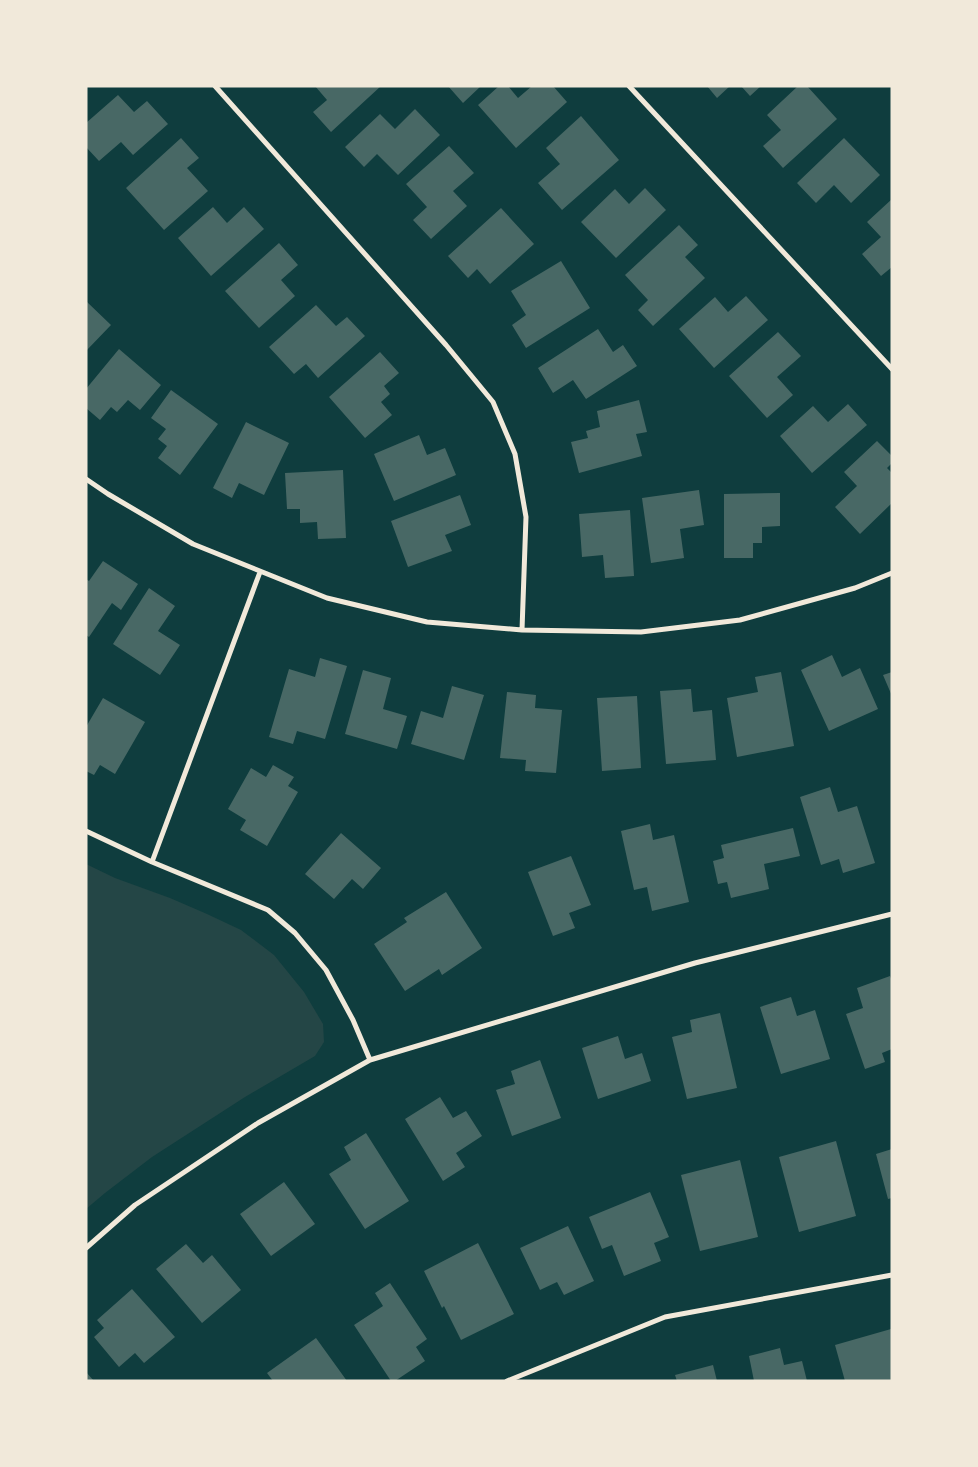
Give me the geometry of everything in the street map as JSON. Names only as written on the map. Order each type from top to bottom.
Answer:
[{"type":"street","points":[[215,86],[446,345],[493,402],[515,454],[526,517],[522,630]]},
{"type":"street","points":[[629,86],[892,369]]},
{"type":"street","points":[[86,479],[193,544],[327,598],[427,622],[522,630],[641,632],[740,620],[855,588],[892,573]]},
{"type":"street","points":[[152,862],[260,572]]},
{"type":"street","points":[[86,831],[152,862],[268,910],[295,933],[326,970],[354,1020],[370,1060]]},
{"type":"street","points":[[86,1248],[135,1205],[258,1122],[370,1060],[695,963],[892,914]]},
{"type":"street","points":[[507,1381],[665,1317],[892,1275]]},
{"type":"shaded area","points":[[86,864],[115,878],[170,898],[241,930],[274,955],[304,992],[323,1024],[324,1042],[315,1056],[245,1097],[152,1157],[86,1209]]},
{"type":"building","points":[[315,86],[381,86],[331,132],[313,112],[327,100]]},
{"type":"building","points":[[448,86],[481,86],[463,103]]},
{"type":"building","points":[[499,86],[508,86],[518,98],[532,86],[553,86],[567,102],[516,148],[478,105]]},
{"type":"building","points":[[707,86],[730,86],[717,98]]},
{"type":"building","points":[[741,86],[761,86],[750,96]]},
{"type":"building","points":[[798,86],[807,86],[837,119],[783,168],[763,146],[781,130],[767,115]]},
{"type":"building","points":[[118,95],[134,112],[147,101],[168,124],[133,155],[121,142],[99,161],[86,147],[86,123]]},
{"type":"building","points":[[415,109],[440,135],[398,175],[377,154],[364,167],[345,147],[380,114],[395,129]]},
{"type":"building","points":[[581,116],[619,160],[562,210],[538,183],[560,164],[546,148]]},
{"type":"building","points":[[181,138],[199,158],[187,168],[208,191],[164,230],[126,188]]},
{"type":"building","points":[[844,138],[880,175],[851,203],[834,185],[816,203],[797,183]]},
{"type":"building","points":[[449,146],[474,173],[453,191],[467,206],[431,239],[413,220],[427,207],[406,184]]},
{"type":"building","points":[[645,188],[666,210],[616,258],[581,222],[615,189],[629,204]]},
{"type":"building","points":[[892,199],[892,267],[881,276],[862,254],[881,237],[867,222]]},
{"type":"building","points":[[213,207],[227,223],[244,207],[264,229],[211,276],[178,238]]},
{"type":"building","points":[[501,208],[534,244],[490,284],[477,269],[468,278],[448,256]]},
{"type":"building","points":[[679,225],[698,245],[685,257],[705,278],[653,326],[638,310],[648,300],[625,275]]},
{"type":"building","points":[[279,243],[298,265],[281,280],[295,296],[259,328],[225,291]]},
{"type":"building","points":[[561,261],[590,308],[526,348],[512,325],[526,315],[511,291]]},
{"type":"building","points":[[746,296],[768,320],[714,368],[679,329],[715,297],[728,312]]},
{"type":"building","points":[[86,301],[111,325],[86,351]]},
{"type":"building","points":[[316,305],[336,326],[347,317],[365,336],[318,378],[306,364],[294,374],[269,347]]},
{"type":"building","points":[[598,329],[613,352],[623,345],[637,366],[586,399],[573,380],[553,393],[538,368]]},
{"type":"building","points":[[778,332],[801,356],[777,377],[793,395],[767,418],[729,376]]},
{"type":"building","points":[[119,349],[161,385],[140,410],[128,400],[117,412],[111,407],[100,420],[86,408],[86,389]]},
{"type":"building","points":[[380,352],[399,373],[384,386],[390,394],[381,402],[392,415],[365,438],[329,397]]},
{"type":"building","points":[[171,390],[218,424],[180,475],[158,458],[167,446],[158,439],[166,429],[151,418]]},
{"type":"building","points":[[639,400],[647,432],[636,434],[642,456],[579,473],[571,442],[588,438],[586,431],[600,427],[597,411]]},
{"type":"building","points":[[848,404],[867,425],[812,473],[780,436],[813,406],[828,422]]},
{"type":"building","points":[[246,422],[289,443],[264,495],[239,483],[232,498],[213,488]]},
{"type":"building","points":[[419,435],[427,455],[445,448],[456,475],[394,501],[374,454]]},
{"type":"building","points":[[877,441],[892,456],[892,463],[887,468],[892,473],[892,503],[860,534],[835,507],[857,486],[844,472]]},
{"type":"building","points":[[343,470],[346,538],[318,539],[317,522],[300,523],[300,509],[287,509],[285,473]]},
{"type":"building","points":[[699,490],[704,525],[680,529],[684,558],[651,563],[642,498]]},
{"type":"building","points":[[780,493],[780,526],[762,527],[762,543],[753,543],[753,558],[724,558],[724,494]]},
{"type":"building","points":[[460,495],[471,525],[445,535],[452,551],[408,567],[391,521]]},
{"type":"building","points":[[630,510],[634,576],[605,578],[603,555],[582,557],[579,514]]},
{"type":"building","points":[[103,561],[138,584],[121,610],[112,603],[89,637],[86,635],[86,579],[89,581]]},
{"type":"building","points":[[149,588],[175,606],[158,631],[180,645],[160,675],[113,644]]},
{"type":"building","points":[[832,655],[842,677],[860,668],[878,709],[829,731],[801,670]]},
{"type":"building","points":[[320,658],[347,666],[325,739],[297,731],[293,744],[269,737],[289,669],[315,677]]},
{"type":"building","points":[[363,670],[391,678],[383,709],[407,716],[397,749],[345,734]]},
{"type":"building","points":[[781,672],[794,746],[737,757],[727,698],[758,692],[755,677]]},
{"type":"building","points":[[892,672],[892,696],[883,675]]},
{"type":"building","points":[[452,686],[484,695],[464,760],[411,744],[421,711],[443,718]]},
{"type":"building","points":[[691,689],[693,712],[712,710],[716,760],[666,764],[660,691]]},
{"type":"building","points":[[507,692],[536,695],[535,708],[562,710],[556,773],[525,771],[526,760],[500,758]]},
{"type":"building","points":[[637,696],[641,768],[602,771],[597,698]]},
{"type":"building","points":[[103,698],[145,722],[115,774],[100,765],[94,775],[86,771],[86,727]]},
{"type":"building","points":[[273,765],[294,777],[288,786],[298,792],[267,846],[240,830],[246,820],[228,809],[251,768],[266,777]]},
{"type":"building","points":[[830,787],[838,812],[857,806],[875,863],[843,873],[839,859],[821,865],[800,797]]},
{"type":"building","points":[[650,824],[653,840],[674,835],[689,902],[652,911],[647,887],[634,890],[621,831]]},
{"type":"building","points":[[793,828],[800,856],[764,864],[769,889],[731,898],[727,882],[718,884],[713,861],[724,858],[721,845]]},
{"type":"building","points":[[341,833],[381,868],[363,889],[352,879],[334,899],[305,874]]},
{"type":"building","points":[[571,856],[591,905],[569,913],[575,928],[553,936],[528,872]]},
{"type":"building","points":[[446,892],[482,948],[442,975],[439,969],[405,991],[374,944],[407,922],[404,918]]},
{"type":"building","points":[[890,976],[892,981],[892,1049],[882,1053],[885,1062],[865,1069],[846,1014],[863,1008],[857,988]]},
{"type":"building","points":[[791,997],[797,1016],[815,1010],[830,1059],[781,1074],[760,1007]]},
{"type":"building","points":[[720,1013],[737,1088],[687,1099],[672,1037],[692,1032],[690,1020]]},
{"type":"building","points":[[618,1036],[625,1059],[642,1053],[651,1081],[598,1099],[582,1048]]},
{"type":"building","points":[[540,1060],[561,1118],[512,1136],[496,1090],[515,1084],[511,1071]]},
{"type":"building","points":[[440,1097],[453,1118],[466,1111],[482,1136],[456,1153],[465,1167],[443,1181],[405,1119]]},
{"type":"building","points":[[366,1133],[409,1201],[365,1229],[329,1174],[351,1160],[344,1147]]},
{"type":"building","points":[[836,1141],[856,1216],[799,1232],[779,1157]]},
{"type":"building","points":[[892,1149],[892,1198],[888,1199],[876,1154]]},
{"type":"building","points":[[740,1160],[758,1237],[700,1251],[681,1175]]},
{"type":"building","points":[[284,1182],[315,1224],[271,1256],[240,1214]]},
{"type":"building","points":[[650,1192],[669,1237],[654,1243],[661,1261],[624,1276],[612,1245],[602,1249],[589,1217]]},
{"type":"building","points":[[568,1226],[594,1281],[564,1295],[557,1282],[540,1290],[520,1248]]},
{"type":"building","points":[[478,1243],[514,1314],[461,1340],[444,1306],[442,1308],[424,1271]]},
{"type":"building","points":[[186,1244],[203,1263],[212,1255],[241,1290],[202,1323],[156,1269]]},
{"type":"building","points":[[390,1283],[427,1339],[416,1347],[425,1361],[395,1381],[391,1381],[354,1325],[383,1306],[375,1293]]},
{"type":"building","points":[[132,1289],[175,1337],[144,1363],[135,1353],[119,1367],[94,1337],[104,1328],[97,1320]]},
{"type":"building","points":[[891,1329],[892,1381],[845,1381],[835,1345]]},
{"type":"building","points":[[316,1338],[347,1381],[273,1381],[267,1373]]},
{"type":"building","points":[[780,1348],[784,1365],[802,1361],[807,1381],[754,1381],[749,1356]]},
{"type":"building","points":[[713,1365],[717,1381],[677,1381],[675,1375]]},
{"type":"building","points":[[86,1372],[94,1381],[86,1381]]}]
